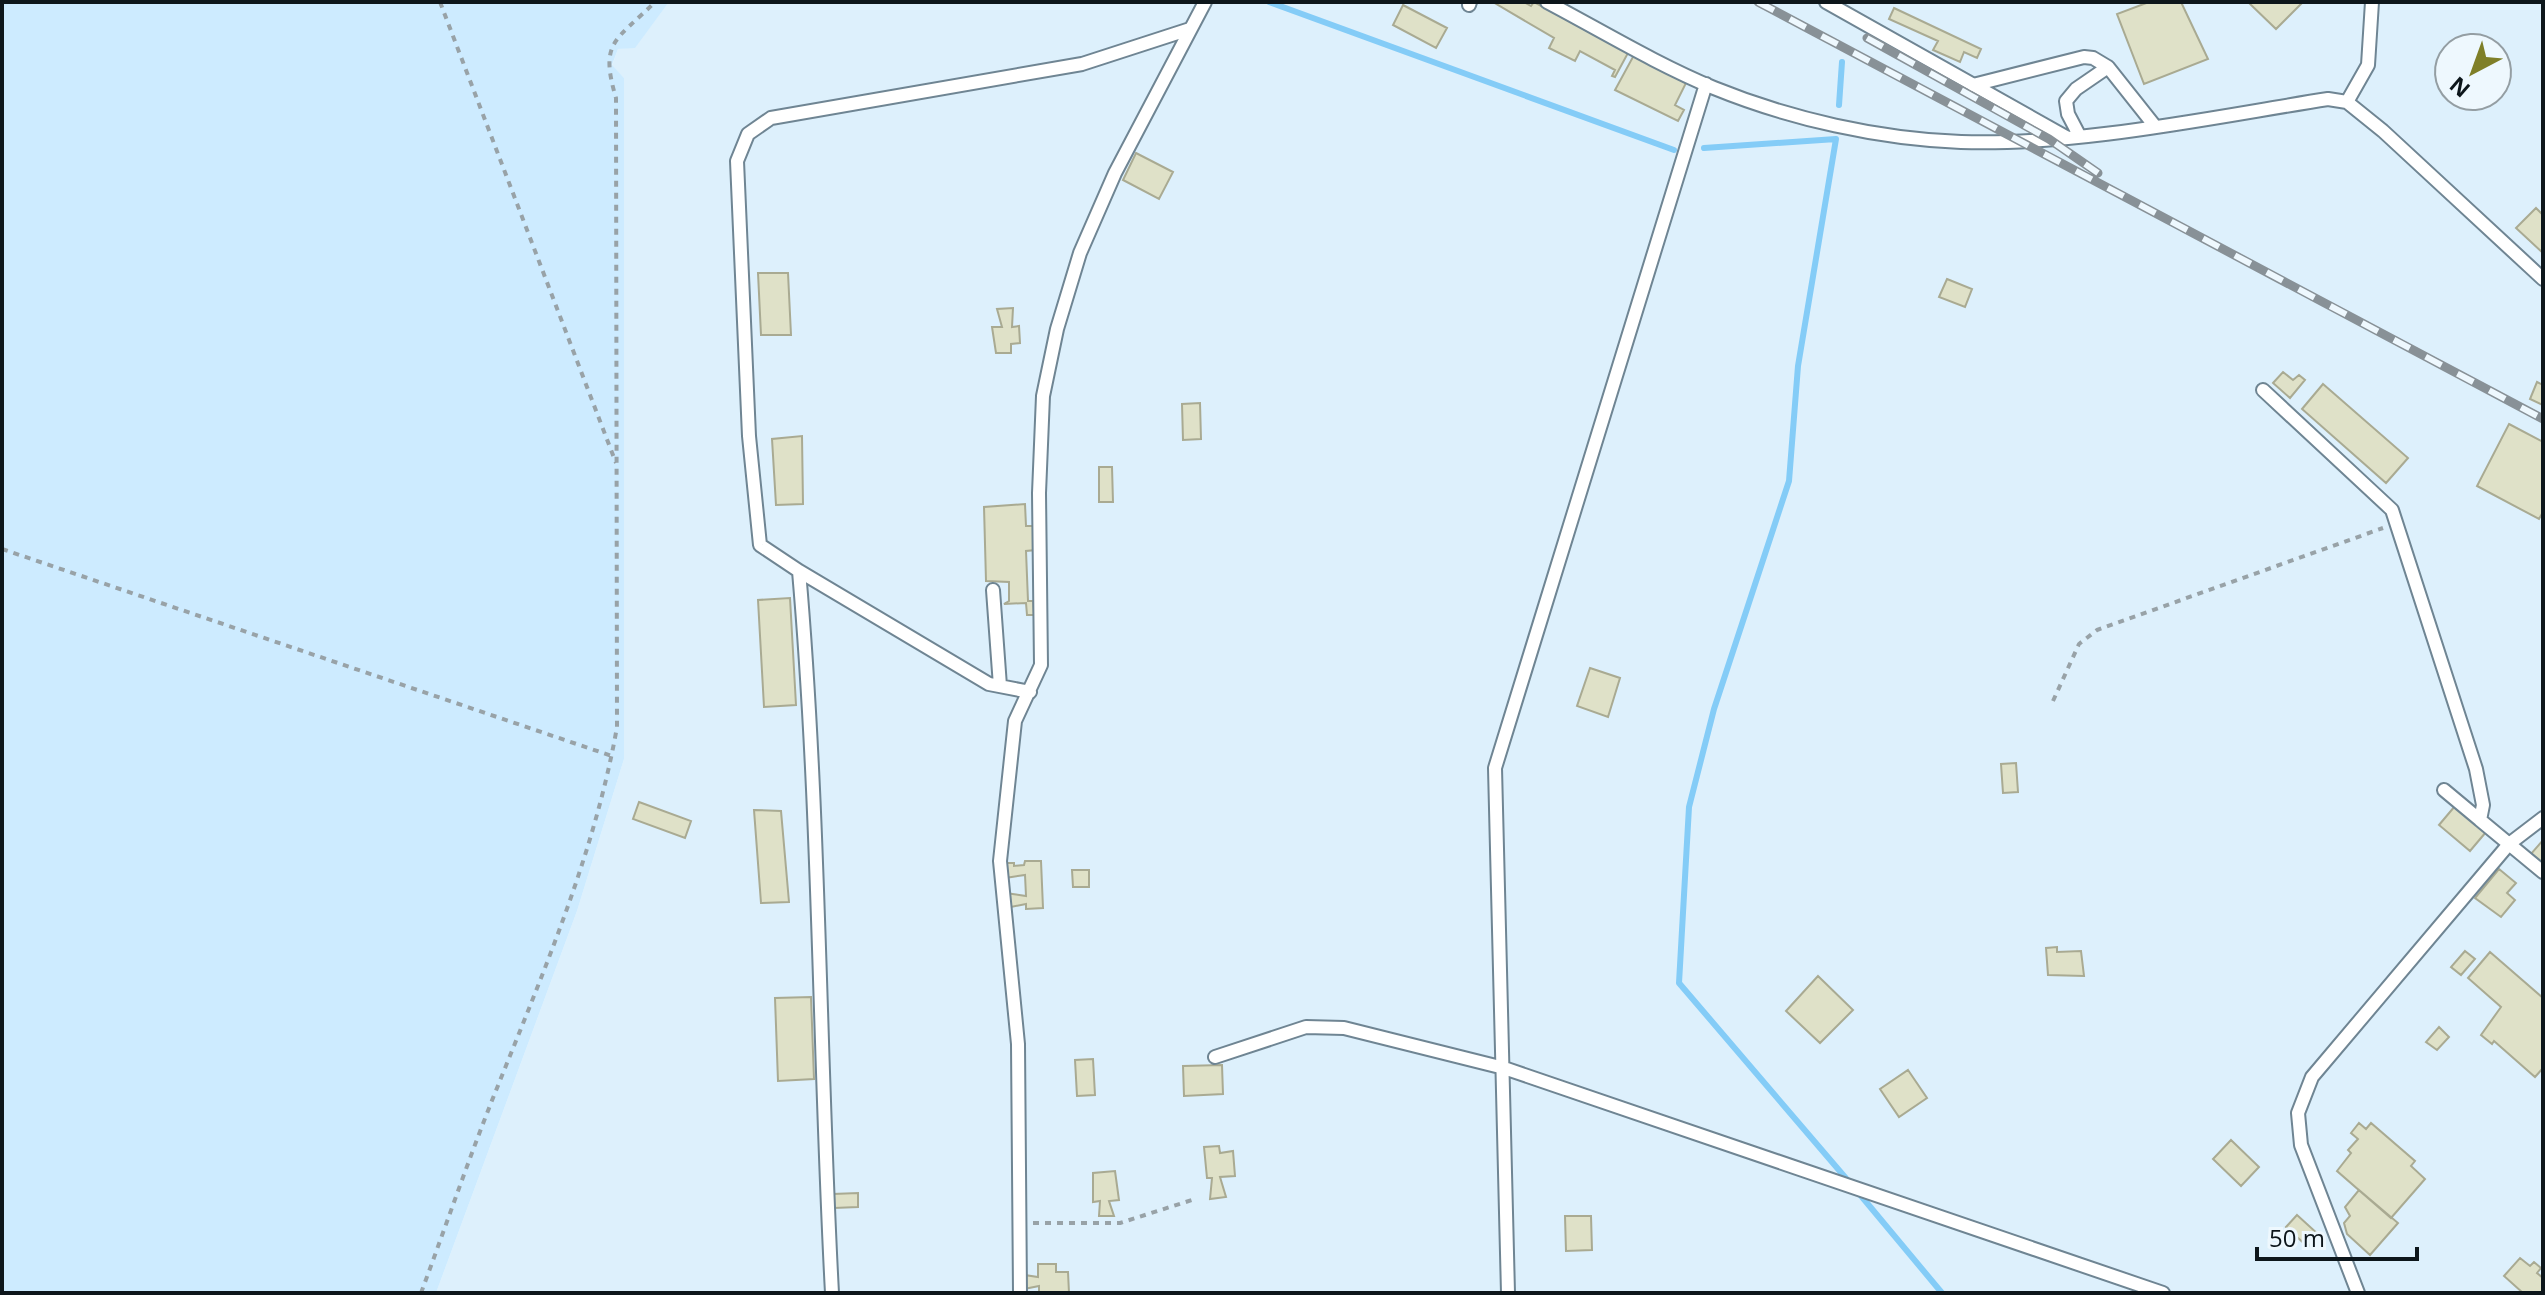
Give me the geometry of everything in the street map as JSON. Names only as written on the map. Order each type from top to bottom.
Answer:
[{"type":"lane","points":[[1020,1293],[1018,1044],[1000,861],[1015,721],[1041,665],[1039,493],[1043,396],[1057,329],[1080,253],[1115,173],[1205,2]]},
{"type":"lane","points":[[1547,2],[1706,84],[1780,110],[1916,138],[1962,142],[2072,136],[2328,99],[2347,102],[2543,279]]},
{"type":"lane","points":[[1826,2],[1973,85],[2072,136]]},
{"type":"lane","points":[[2347,102],[2368,65],[2372,2]]},
{"type":"lane","points":[[1030,692],[989,684],[760,545],[749,436],[737,161],[748,134],[771,118],[1082,64],[1190,29]]},
{"type":"lane","points":[[1973,85],[2084,57],[2093,58],[2108,67],[2154,125]]},
{"type":"lane","points":[[2072,136],[2066,101],[2076,89],[2108,67]]},
{"type":"lane","points":[[1508,1293],[1494,781],[1498,754],[1706,84]]},
{"type":"lane","points":[[2263,390],[2381,497],[2397,523],[2476,769],[2483,805],[2480,820]]},
{"type":"lane","points":[[799,571],[811,712],[819,871],[821,1092],[832,1293]]},
{"type":"lane","points":[[993,590],[1000,686]]},
{"type":"lane","points":[[2444,790],[2543,872]]},
{"type":"lane","points":[[2358,1293],[2301,1145],[2297,1130],[2302,1097],[2329,1054],[2509,844],[2543,818]]},
{"type":"lane","points":[[1215,1057],[1306,1027],[1325,1025],[1504,1068],[2163,1293]]},
{"type":"path","points":[[440,2],[618,466]]},
{"type":"path","points":[[421,1293],[498,1087],[569,910],[612,756],[617,727],[616,98],[606,65],[613,44],[655,2]]},
{"type":"path","points":[[2053,701],[2079,644],[2097,630],[2397,523]]},
{"type":"path","points":[[2,549],[612,756]]},
{"type":"path","points":[[1019,1223],[1120,1223],[1195,1199]]},
{"type":"shaded area","points":[[2,2],[669,2],[635,48],[618,49],[612,65],[624,78],[624,759],[577,911],[436,1293],[2,1293]]},
{"type":"shaded area","points":[[669,2],[2543,2],[2543,1293],[436,1293],[577,911],[624,759],[624,78],[612,66],[618,49],[635,47]]},
{"type":"building","points":[[1493,2],[1524,2],[1531,6],[1534,2],[1628,53],[1615,77],[1612,76],[1615,70],[1580,51],[1575,61],[1549,48],[1554,38]]},
{"type":"building","points":[[2149,2],[2181,2],[2208,59],[2144,84],[2117,14]]},
{"type":"building","points":[[2248,2],[2303,2],[2276,29]]},
{"type":"building","points":[[1403,5],[1447,28],[1436,48],[1393,25]]},
{"type":"building","points":[[1894,8],[1981,49],[1977,58],[1964,52],[1960,62],[1933,50],[1938,41],[1889,19]]},
{"type":"building","points":[[1634,55],[1686,83],[1675,105],[1684,110],[1678,121],[1615,90]]},
{"type":"building","points":[[1136,153],[1173,172],[1159,199],[1123,180]]},
{"type":"building","points":[[2536,208],[2543,215],[2543,253],[2516,228]]},
{"type":"building","points":[[758,273],[788,273],[791,335],[761,335]]},
{"type":"building","points":[[1947,279],[1972,289],[1965,307],[1939,297]]},
{"type":"building","points":[[1013,308],[1012,327],[1019,326],[1020,343],[1011,344],[1011,353],[996,353],[992,327],[1002,327],[997,309]]},
{"type":"building","points":[[2283,372],[2293,380],[2299,375],[2305,380],[2290,398],[2273,383]]},
{"type":"building","points":[[2537,382],[2543,385],[2543,405],[2530,399]]},
{"type":"building","points":[[2323,384],[2408,458],[2386,483],[2302,409]]},
{"type":"building","points":[[1200,403],[1201,439],[1183,440],[1182,404]]},
{"type":"building","points":[[2509,424],[2543,442],[2543,512],[2539,519],[2477,486]]},
{"type":"building","points":[[802,436],[803,504],[776,505],[772,439]]},
{"type":"building","points":[[1099,467],[1112,467],[1113,502],[1099,502]]},
{"type":"building","points":[[1025,504],[1026,526],[1035,526],[1036,550],[1026,551],[1028,601],[1033,601],[1034,615],[1027,615],[1026,603],[1004,604],[1009,601],[1009,582],[986,581],[984,507]]},
{"type":"building","points":[[790,598],[796,705],[764,707],[758,600]]},
{"type":"building","points":[[1590,668],[1620,678],[1608,717],[1577,706]]},
{"type":"building","points":[[2016,763],[2018,792],[2003,793],[2001,764]]},
{"type":"building","points":[[639,802],[691,821],[685,838],[633,819]]},
{"type":"building","points":[[2455,806],[2486,832],[2470,851],[2439,825]]},
{"type":"building","points":[[754,810],[781,811],[789,902],[761,903]]},
{"type":"building","points":[[2543,840],[2543,865],[2530,855]]},
{"type":"building","points":[[1025,861],[1041,861],[1043,908],[1026,909],[1026,904],[1006,908],[1005,893],[1026,896],[1025,875],[1005,878],[1005,863],[1024,865]]},
{"type":"building","points":[[2499,869],[2516,883],[2507,893],[2515,900],[2501,917],[2475,898]]},
{"type":"building","points":[[1072,870],[1089,870],[1089,887],[1073,887]]},
{"type":"building","points":[[2057,947],[2057,952],[2081,951],[2084,976],[2048,975],[2046,948]]},
{"type":"building","points":[[2465,951],[2475,959],[2461,975],[2451,967]]},
{"type":"building","points":[[2490,952],[2543,998],[2543,1068],[2535,1077],[2494,1041],[2492,1044],[2481,1035],[2501,1007],[2468,978]]},
{"type":"building","points":[[1818,976],[1853,1010],[1820,1043],[1786,1011]]},
{"type":"building","points":[[811,997],[814,1079],[778,1081],[775,998]]},
{"type":"building","points":[[2439,1027],[2449,1037],[2437,1050],[2426,1042]]},
{"type":"building","points":[[1093,1059],[1095,1095],[1077,1096],[1075,1060]]},
{"type":"building","points":[[1222,1065],[1223,1094],[1184,1096],[1183,1066]]},
{"type":"building","points":[[1908,1070],[1927,1098],[1899,1117],[1880,1089]]},
{"type":"building","points":[[2359,1123],[2366,1129],[2371,1123],[2415,1161],[2411,1166],[2425,1179],[2391,1218],[2337,1171],[2358,1139],[2351,1133]]},
{"type":"building","points":[[2231,1140],[2259,1167],[2241,1186],[2213,1159]]},
{"type":"building","points":[[1219,1146],[1220,1153],[1233,1151],[1235,1176],[1220,1177],[1226,1197],[1210,1199],[1212,1178],[1207,1178],[1204,1147]]},
{"type":"building","points":[[1115,1171],[1119,1200],[1109,1201],[1114,1216],[1099,1216],[1100,1201],[1093,1202],[1093,1173]]},
{"type":"building","points":[[2359,1190],[2398,1223],[2370,1255],[2347,1234],[2344,1223],[2350,1216],[2345,1207]]},
{"type":"building","points":[[858,1193],[858,1207],[834,1208],[833,1194]]},
{"type":"building","points":[[2297,1215],[2319,1235],[2308,1247],[2286,1227]]},
{"type":"building","points":[[1565,1216],[1591,1216],[1592,1250],[1566,1251]]},
{"type":"building","points":[[2520,1258],[2530,1266],[2534,1262],[2541,1268],[2537,1273],[2543,1278],[2543,1293],[2523,1293],[2504,1276]]},
{"type":"building","points":[[1038,1264],[1056,1264],[1056,1272],[1068,1272],[1069,1293],[1039,1293],[1039,1286],[1019,1290],[1018,1274],[1038,1277]]},
{"type":"waterway","points":[[1269,2],[1674,150]]},
{"type":"waterway","points":[[1839,105],[1842,62]]},
{"type":"waterway","points":[[1704,148],[1836,139],[1798,366],[1789,481],[1714,709],[1689,807],[1679,983],[1850,1183]]},
{"type":"waterway","points":[[1857,1191],[1942,1293]]},
{"type":"railway","points":[[1758,2],[2543,419]]},
{"type":"railway","points":[[1867,38],[2049,139],[2098,173]]}]
